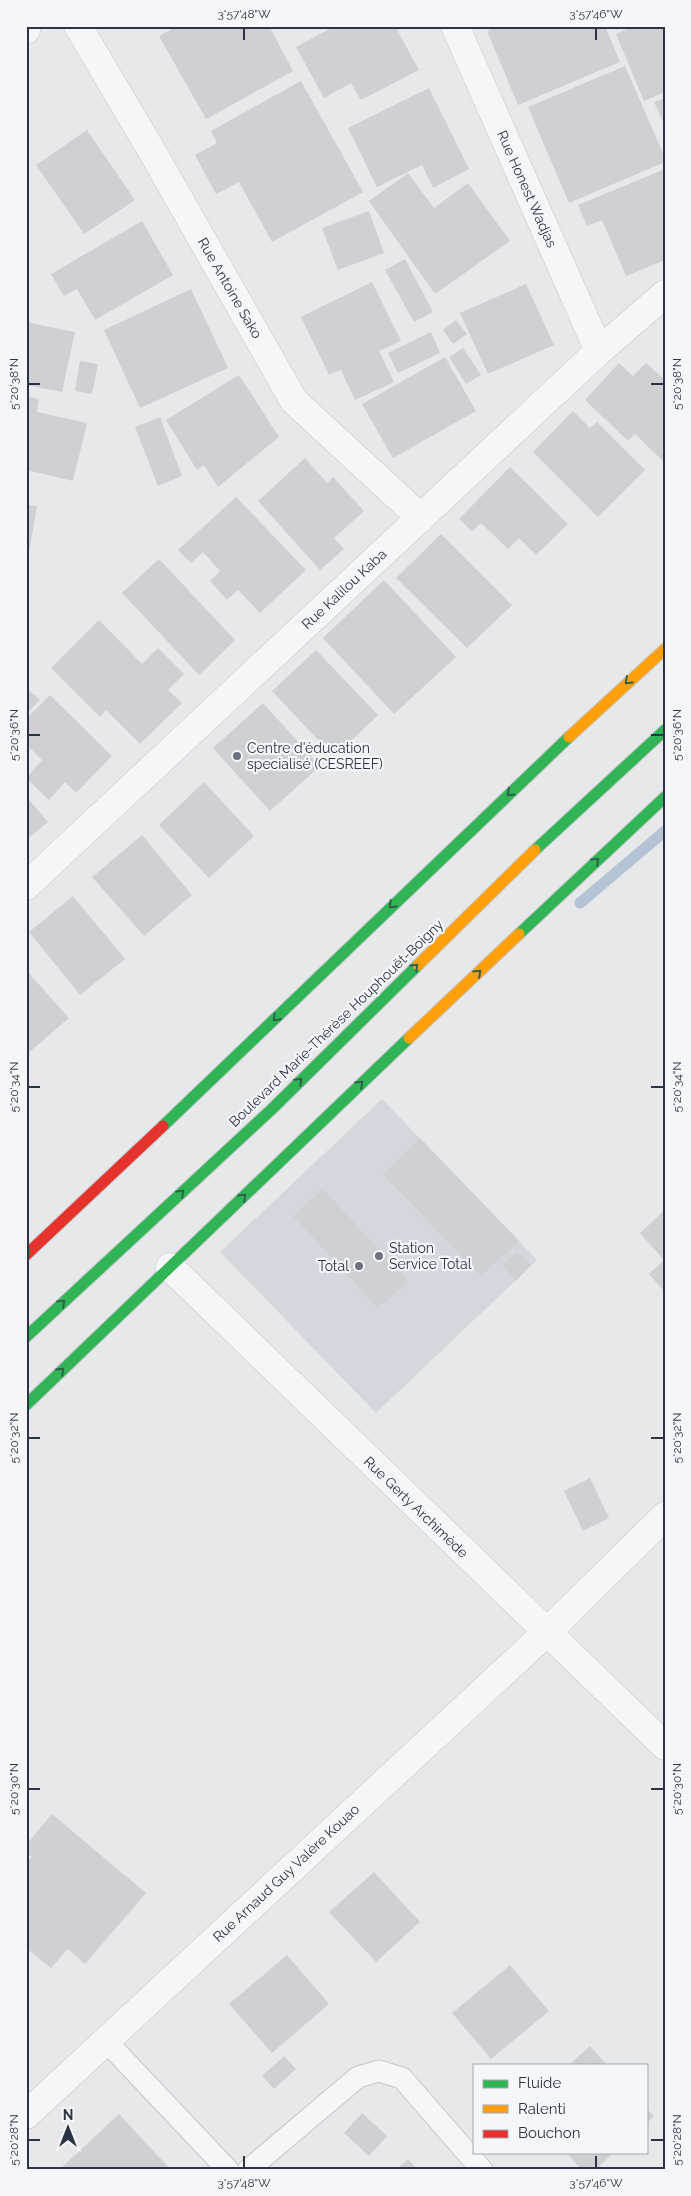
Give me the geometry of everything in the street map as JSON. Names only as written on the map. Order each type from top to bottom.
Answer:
[{"type":"main road","points":[[26,1255],[232,1062],[457,843],[639,671],[665,649]]},
{"type":"main road","name":"Boulevard Marie-Thérèse Houphouët-Boigny","points":[[26,1337],[272,1109],[544,841],[665,730]]},
{"type":"main road","points":[[26,1405],[324,1118],[665,797]]},
{"type":"street","name":"Rue Antoine Sako","points":[[78,26],[294,401],[420,518]]},
{"type":"street","name":"Rue Honest Wadjas","points":[[455,26],[599,351]]},
{"type":"street","name":"Rue Kalilou Kaba","points":[[26,886],[599,351],[665,294]]},
{"type":"street","name":"Rue Gerty Archimède","points":[[170,1267],[665,1746]]},
{"type":"street","name":"Rue Arnaud Guy Valère Kouao","points":[[26,2115],[547,1632],[665,1516]]},
{"type":"lane","points":[[106,2041],[228,2170]]},
{"type":"lane","points":[[248,2170],[358,2077],[379,2071],[402,2078],[482,2170]]},
{"type":"shaded area","name":"Station Service Total","points":[[382,1099],[537,1260],[376,1413],[220,1252]]},
{"type":"building","points":[[177,26],[269,26],[293,71],[206,119],[159,36]]},
{"type":"building","points":[[335,26],[395,26],[419,70],[361,100],[351,83],[324,98],[296,47]]},
{"type":"building","points":[[499,26],[605,26],[620,62],[518,105],[487,31]]},
{"type":"building","points":[[634,26],[665,26],[665,92],[644,101],[616,34]]},
{"type":"building","points":[[625,66],[665,158],[665,162],[569,203],[528,107]]},
{"type":"building","points":[[301,81],[363,192],[272,242],[239,182],[216,194],[195,155],[217,143],[211,131]]},
{"type":"building","points":[[429,88],[469,169],[433,188],[422,165],[377,187],[348,128]]},
{"type":"building","points":[[665,98],[665,126],[654,102]]},
{"type":"building","points":[[87,130],[135,200],[84,234],[36,165]]},
{"type":"building","points":[[665,169],[665,260],[626,276],[602,220],[587,226],[578,205]]},
{"type":"building","points":[[408,173],[434,208],[468,183],[510,241],[435,294],[369,201]]},
{"type":"building","points":[[369,211],[384,253],[338,270],[322,228]]},
{"type":"building","points":[[142,221],[173,275],[95,320],[77,289],[64,296],[51,274]]},
{"type":"building","points":[[405,259],[433,312],[414,322],[385,270]]},
{"type":"building","points":[[372,282],[401,341],[379,351],[394,382],[355,400],[341,370],[329,375],[301,317]]},
{"type":"building","points":[[526,284],[554,345],[488,374],[460,313]]},
{"type":"building","points":[[191,289],[228,368],[140,408],[104,330]]},
{"type":"building","points":[[456,320],[467,334],[453,344],[443,330]]},
{"type":"building","points":[[26,322],[75,332],[62,392],[26,385]]},
{"type":"building","points":[[431,332],[440,353],[398,373],[388,353]]},
{"type":"building","points":[[463,348],[481,375],[466,384],[449,357]]},
{"type":"building","points":[[445,357],[476,411],[393,458],[362,404]]},
{"type":"building","points":[[80,361],[98,364],[92,394],[75,391]]},
{"type":"building","points":[[619,363],[633,376],[646,363],[665,380],[665,463],[635,434],[628,441],[585,400]]},
{"type":"building","points":[[239,375],[279,437],[218,487],[204,465],[197,470],[166,420]]},
{"type":"building","points":[[26,396],[39,399],[37,412],[87,423],[73,481],[26,470]]},
{"type":"building","points":[[573,411],[590,428],[597,422],[645,470],[598,517],[533,452]]},
{"type":"building","points":[[160,417],[182,476],[158,486],[135,427]]},
{"type":"building","points":[[305,458],[327,483],[333,477],[364,511],[334,538],[344,549],[320,570],[258,501]]},
{"type":"building","points":[[510,467],[568,524],[536,555],[519,538],[508,549],[481,523],[472,531],[459,519]]},
{"type":"building","points":[[236,497],[306,570],[260,613],[238,590],[227,600],[210,581],[220,571],[203,552],[191,563],[178,550]]},
{"type":"building","points":[[26,505],[37,506],[27,564],[26,564]]},
{"type":"building","points":[[441,534],[512,605],[467,648],[396,578]]},
{"type":"building","points":[[159,559],[235,640],[199,675],[122,593]]},
{"type":"building","points":[[384,580],[456,657],[394,714],[323,638]]},
{"type":"building","points":[[99,620],[142,664],[158,648],[184,674],[168,690],[182,703],[140,744],[106,710],[100,717],[51,668]]},
{"type":"building","points":[[316,650],[378,715],[334,757],[272,691]]},
{"type":"building","points":[[26,688],[40,700],[26,714]]},
{"type":"building","points":[[50,695],[112,756],[76,793],[65,782],[49,800],[26,778],[42,760],[26,744],[26,719]]},
{"type":"building","points":[[263,703],[320,766],[270,811],[213,748]]},
{"type":"building","points":[[204,782],[254,836],[209,878],[159,825]]},
{"type":"building","points":[[26,796],[48,822],[26,840]]},
{"type":"building","points":[[142,835],[192,895],[144,936],[92,877]]},
{"type":"building","points":[[73,896],[125,959],[80,995],[29,932]]},
{"type":"building","points":[[26,970],[69,1018],[26,1055]]},
{"type":"building","points":[[420,1138],[519,1241],[481,1276],[383,1174]]},
{"type":"building","points":[[323,1189],[408,1281],[378,1308],[293,1216]]},
{"type":"building","points":[[665,1210],[665,1292],[649,1274],[664,1260],[640,1233]]},
{"type":"building","points":[[517,1252],[531,1265],[516,1281],[502,1266]]},
{"type":"building","points":[[590,1478],[609,1518],[583,1531],[564,1491]]},
{"type":"building","points":[[52,1814],[146,1893],[85,1964],[68,1949],[51,1968],[26,1948],[26,1863],[32,1857],[26,1852],[26,1845]]},
{"type":"building","points":[[374,1872],[420,1922],[376,1962],[329,1912]]},
{"type":"building","points":[[287,1955],[329,2004],[272,2053],[229,2004]]},
{"type":"building","points":[[510,1965],[549,2011],[491,2059],[452,2013]]},
{"type":"building","points":[[590,2046],[606,2064],[570,2064]]},
{"type":"building","points":[[284,2056],[296,2069],[274,2089],[262,2076]]},
{"type":"building","points":[[648,2110],[654,2116],[648,2122]]},
{"type":"building","points":[[362,2113],[387,2136],[369,2156],[344,2133]]},
{"type":"building","points":[[119,2114],[171,2170],[59,2170]]},
{"type":"building","points":[[568,2154],[613,2154],[595,2170],[582,2170]]},
{"type":"building","points":[[408,2159],[418,2170],[399,2170],[398,2168]]},
{"type":"waterway","points":[[580,903],[665,831]]},
{"type":"traffic: fast","points":[[535,850],[665,730]]},
{"type":"traffic: fast","points":[[163,1126],[569,737]]},
{"type":"traffic: fast","points":[[519,934],[665,797]]},
{"type":"traffic: fast","points":[[26,1337],[272,1109],[418,965]]},
{"type":"traffic: fast","points":[[26,1405],[409,1038]]},
{"type":"traffic: slow","points":[[569,737],[665,649]]},
{"type":"traffic: slow","points":[[418,965],[535,850]]},
{"type":"traffic: slow","points":[[409,1038],[519,934]]},
{"type":"traffic: jam","points":[[26,1255],[163,1126]]},
{"type":"place","name":"Centre d'éducation specialisé (CESREEF)","points":[[237,756]]},
{"type":"place","name":"Station Service Total","points":[[379,1256]]},
{"type":"place","name":"Total","points":[[359,1266]]}]
